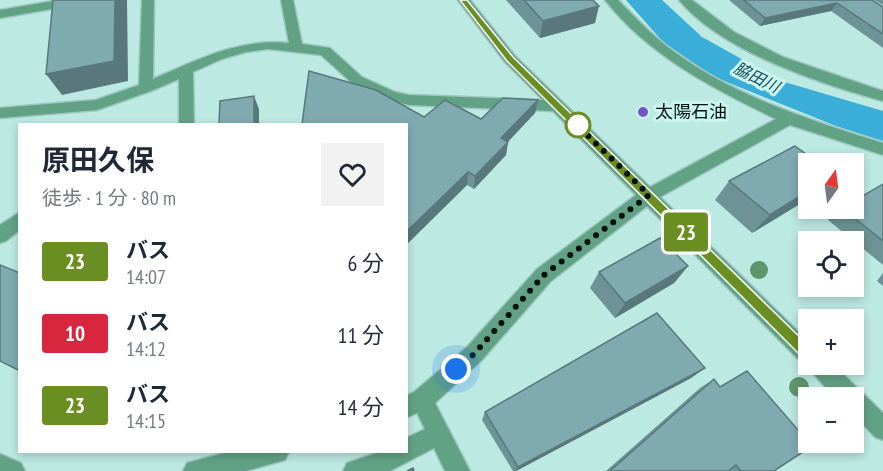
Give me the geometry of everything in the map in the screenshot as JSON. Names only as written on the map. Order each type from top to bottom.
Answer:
[{"type":"street","points":[[0,14],[80,0]]},
{"type":"street","points":[[146,88],[148,0]]},
{"type":"street","points":[[287,0],[296,47]]},
{"type":"street","points":[[464,0],[510,59],[798,345]]},
{"type":"street","points":[[611,0],[654,42],[714,82],[789,119],[883,148]]},
{"type":"street","points":[[685,0],[725,33],[786,64],[883,96]]},
{"type":"street","points":[[0,113],[97,105],[146,88],[217,56],[245,48],[268,45],[325,51],[357,80],[391,96],[409,100],[558,106]]},
{"type":"street","points":[[186,70],[187,123]]},
{"type":"street","points":[[458,471],[439,434],[414,404],[474,354],[544,275],[649,195],[789,119]]},
{"type":"street","points":[[0,236],[18,221]]},
{"type":"street","points":[[829,375],[840,387]]},
{"type":"street","points":[[864,411],[883,429]]},
{"type":"street","points":[[408,450],[439,434]]},
{"type":"street","points":[[195,471],[273,453]]},
{"type":"street","points":[[355,471],[377,465],[401,453]]},
{"type":"street","points":[[0,466],[12,471]]},
{"type":"water","name":"脇田川","points":[[626,0],[662,0],[702,37],[781,81],[883,111],[883,141],[836,126],[714,77],[663,42]]},
{"type":"building","points":[[53,0],[115,0],[114,61],[46,74]]},
{"type":"building","points":[[524,0],[593,0],[599,6],[543,21]]},
{"type":"building","points":[[744,0],[872,0],[883,7],[883,34],[837,3],[765,18]]},
{"type":"building","points":[[309,71],[376,90],[424,117],[445,100],[481,119],[503,98],[538,100],[501,138],[508,142],[475,176],[468,172],[408,230],[408,123],[302,123]]},
{"type":"building","points":[[254,96],[254,123],[219,123],[220,101]]},
{"type":"building","points":[[795,146],[805,153],[798,153],[798,197],[770,215],[729,181]]},
{"type":"building","points":[[883,184],[883,241],[856,219],[864,219],[864,195]]},
{"type":"building","points":[[660,238],[688,266],[625,303],[599,272]]},
{"type":"building","points":[[0,265],[18,272],[18,370],[0,361]]},
{"type":"building","points":[[657,313],[705,368],[518,467],[485,412]]},
{"type":"building","points":[[747,371],[798,430],[798,453],[801,453],[774,471],[741,471],[736,465],[728,471],[610,471],[714,379],[720,387]]},
{"type":"bus line","name":"23","points":[[464,0],[510,59],[798,345]]},
{"type":"place","name":"太陽石油","points":[[643,112]]},
{"type":"route","points":[[456,369],[474,354],[544,275],[649,195],[574,122],[578,125]]}]
